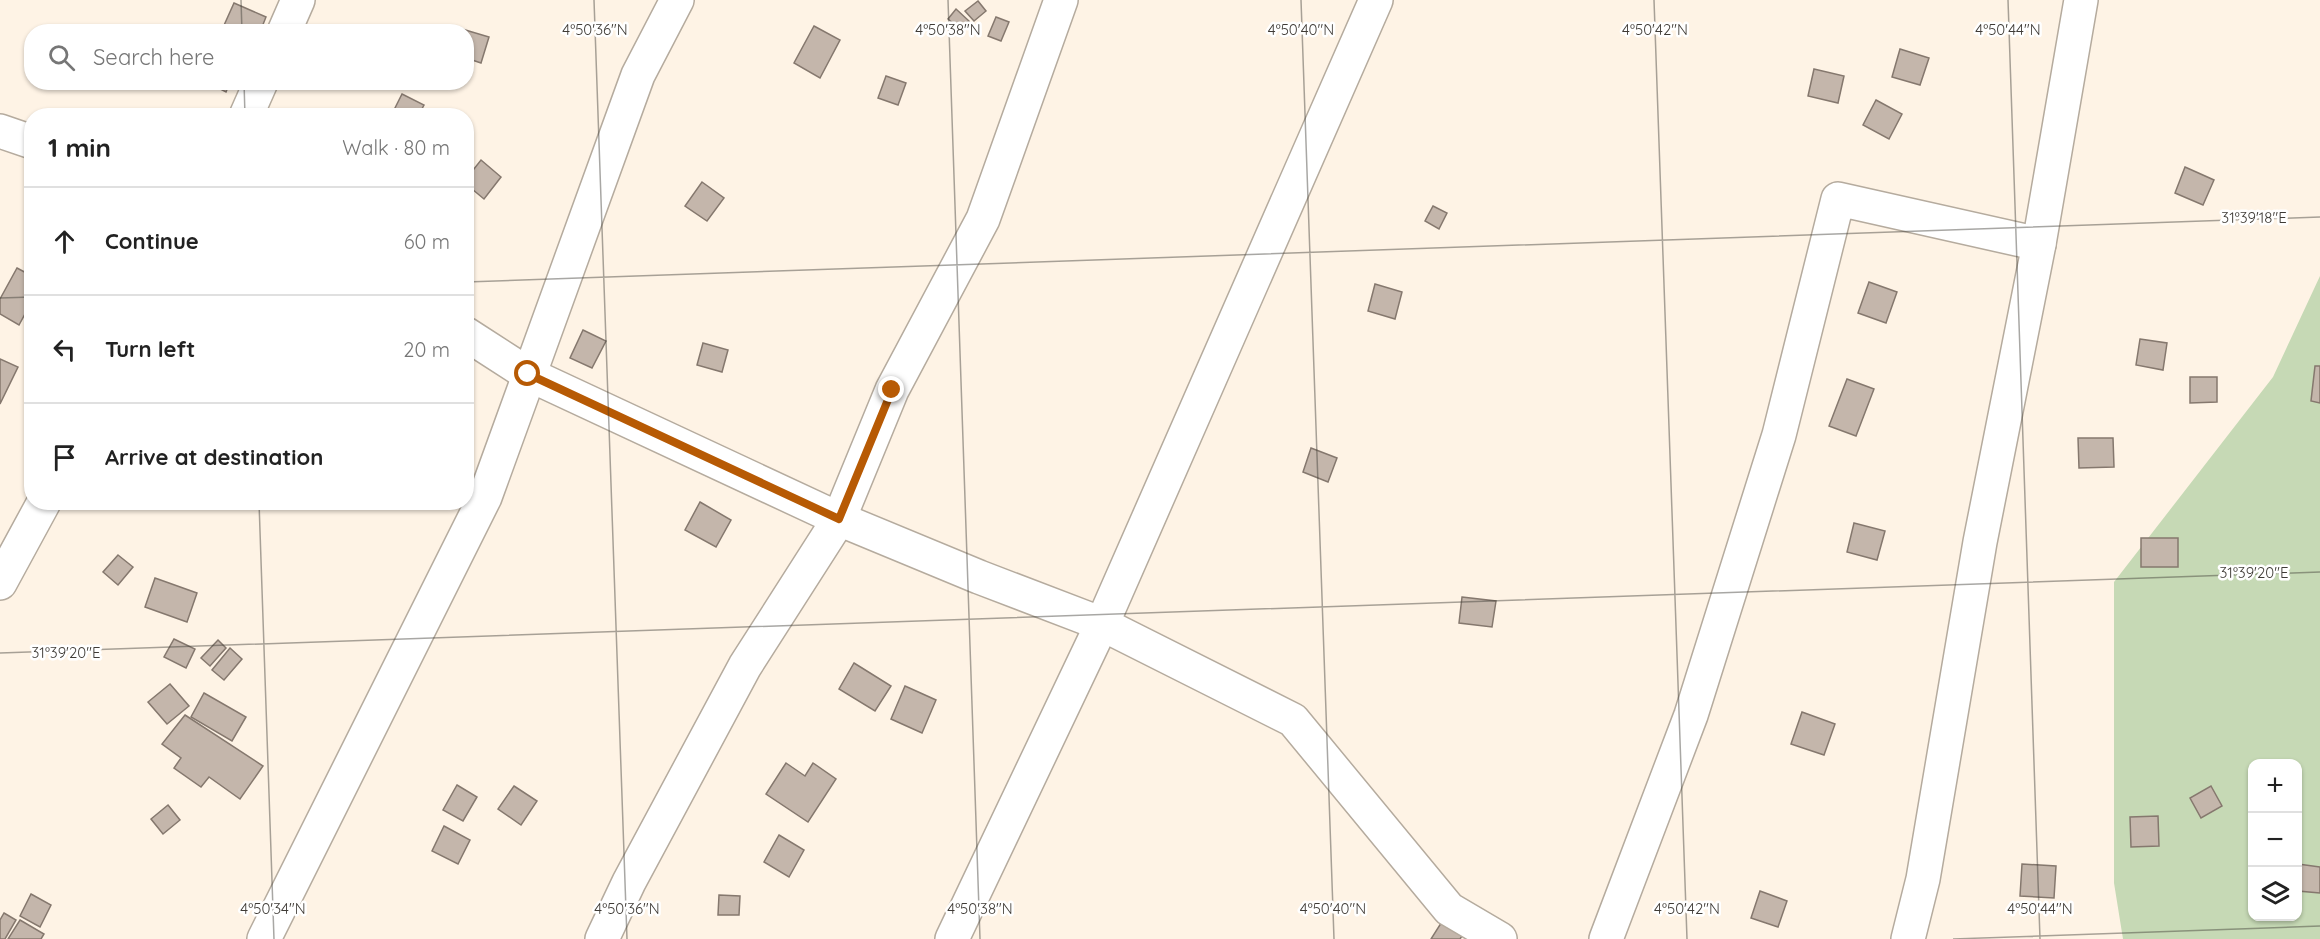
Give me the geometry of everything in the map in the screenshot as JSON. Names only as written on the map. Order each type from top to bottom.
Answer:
[{"type":"street","points":[[288,24],[298,0]]},
{"type":"street","points":[[264,939],[485,497],[638,75],[677,0]]},
{"type":"street","points":[[602,939],[629,882],[745,666],[839,519],[892,390],[983,219],[1061,0]]},
{"type":"street","points":[[952,939],[1102,624],[1376,0]]},
{"type":"street","points":[[1908,939],[1923,879],[1980,543],[2039,244],[2081,0]]},
{"type":"street","points":[[250,108],[257,90]]},
{"type":"street","points":[[0,131],[24,139]]},
{"type":"street","points":[[1606,939],[1691,715],[1716,636],[1779,435],[1838,199],[2039,244]]},
{"type":"street","points":[[474,339],[528,374],[839,519],[979,577],[1102,624],[1293,720],[1449,909],[1500,939]]},
{"type":"street","points":[[0,583],[40,510]]},
{"type":"green space","points":[[2320,276],[2320,939],[2123,939],[2114,883],[2114,582],[2273,377]]},
{"type":"building","points":[[978,1],[986,11],[974,21],[965,11]]},
{"type":"building","points":[[234,3],[266,17],[263,24],[225,24]]},
{"type":"building","points":[[956,9],[969,21],[962,31],[948,19]]},
{"type":"building","points":[[996,17],[1009,22],[1001,41],[988,36]]},
{"type":"building","points":[[814,26],[840,40],[820,78],[794,63]]},
{"type":"building","points":[[474,33],[489,37],[481,63],[474,61]]},
{"type":"building","points":[[1900,49],[1929,58],[1920,85],[1892,77]]},
{"type":"building","points":[[1814,69],[1844,76],[1838,103],[1808,96]]},
{"type":"building","points":[[886,76],[906,83],[898,105],[878,98]]},
{"type":"building","points":[[402,94],[424,105],[422,108],[395,108]]},
{"type":"building","points":[[1876,100],[1902,114],[1889,139],[1863,125]]},
{"type":"building","points":[[481,160],[501,177],[484,199],[474,191],[474,169]]},
{"type":"building","points":[[2185,167],[2214,180],[2203,205],[2175,193]]},
{"type":"building","points":[[702,182],[724,198],[707,221],[685,206]]},
{"type":"building","points":[[1433,206],[1447,213],[1439,229],[1425,221]]},
{"type":"building","points":[[17,268],[24,272],[24,316],[19,325],[0,314],[0,299]]},
{"type":"building","points":[[1869,282],[1897,292],[1886,323],[1858,313]]},
{"type":"building","points":[[1375,284],[1402,292],[1395,319],[1368,311]]},
{"type":"building","points":[[583,330],[606,341],[592,368],[570,358]]},
{"type":"building","points":[[2140,339],[2167,343],[2163,370],[2136,365]]},
{"type":"building","points":[[703,343],[728,350],[722,372],[697,365]]},
{"type":"building","points":[[0,359],[18,367],[0,404]]},
{"type":"building","points":[[2315,366],[2320,366],[2320,403],[2311,401]]},
{"type":"building","points":[[2190,377],[2217,377],[2217,402],[2190,403]]},
{"type":"building","points":[[1847,379],[1874,389],[1856,436],[1829,426]]},
{"type":"building","points":[[2078,438],[2113,438],[2114,467],[2079,468]]},
{"type":"building","points":[[1311,448],[1337,458],[1328,482],[1303,472]]},
{"type":"building","points":[[700,502],[731,520],[716,547],[685,530]]},
{"type":"building","points":[[1854,523],[1885,531],[1877,560],[1847,552]]},
{"type":"building","points":[[2141,538],[2178,538],[2178,567],[2141,567]]},
{"type":"building","points":[[118,555],[133,567],[118,585],[103,572]]},
{"type":"building","points":[[155,578],[197,593],[187,622],[145,607]]},
{"type":"building","points":[[1462,597],[1496,601],[1492,627],[1459,623]]},
{"type":"building","points":[[174,639],[195,649],[186,668],[164,657]]},
{"type":"building","points":[[218,640],[226,648],[210,666],[201,658]]},
{"type":"building","points":[[230,648],[242,659],[224,680],[212,670]]},
{"type":"building","points":[[854,663],[891,686],[875,711],[839,689]]},
{"type":"building","points":[[170,684],[189,706],[167,724],[148,702]]},
{"type":"building","points":[[905,686],[936,700],[922,733],[891,719]]},
{"type":"building","points":[[204,693],[246,717],[232,741],[191,717]]},
{"type":"building","points":[[1802,712],[1835,724],[1824,755],[1791,744]]},
{"type":"building","points":[[185,715],[263,766],[240,799],[209,777],[201,787],[174,768],[181,758],[162,744]]},
{"type":"building","points":[[786,763],[805,776],[813,763],[836,779],[808,822],[766,794]]},
{"type":"building","points":[[457,785],[477,797],[463,821],[443,810]]},
{"type":"building","points":[[514,786],[537,801],[521,825],[498,809]]},
{"type":"building","points":[[2211,786],[2222,806],[2201,818],[2190,798]]},
{"type":"building","points":[[168,805],[180,820],[163,834],[151,819]]},
{"type":"building","points":[[2158,816],[2159,846],[2131,847],[2130,817]]},
{"type":"building","points":[[444,826],[470,840],[458,864],[432,851]]},
{"type":"building","points":[[779,835],[804,850],[789,877],[764,862]]},
{"type":"building","points":[[2022,864],[2056,866],[2054,898],[2020,896]]},
{"type":"building","points":[[2302,865],[2320,867],[2320,893],[2302,891]]},
{"type":"building","points":[[1760,891],[1787,901],[1778,927],[1751,918]]},
{"type":"building","points":[[31,894],[51,905],[40,927],[20,916]]},
{"type":"building","points":[[719,895],[740,896],[739,915],[718,915]]},
{"type":"building","points":[[4,913],[16,920],[5,939],[0,939],[0,920]]},
{"type":"building","points":[[20,920],[44,934],[41,939],[8,939]]},
{"type":"building","points":[[1443,920],[1464,933],[1460,939],[1431,939]]},
{"type":"route","points":[[528,374],[839,519],[892,390]]}]
